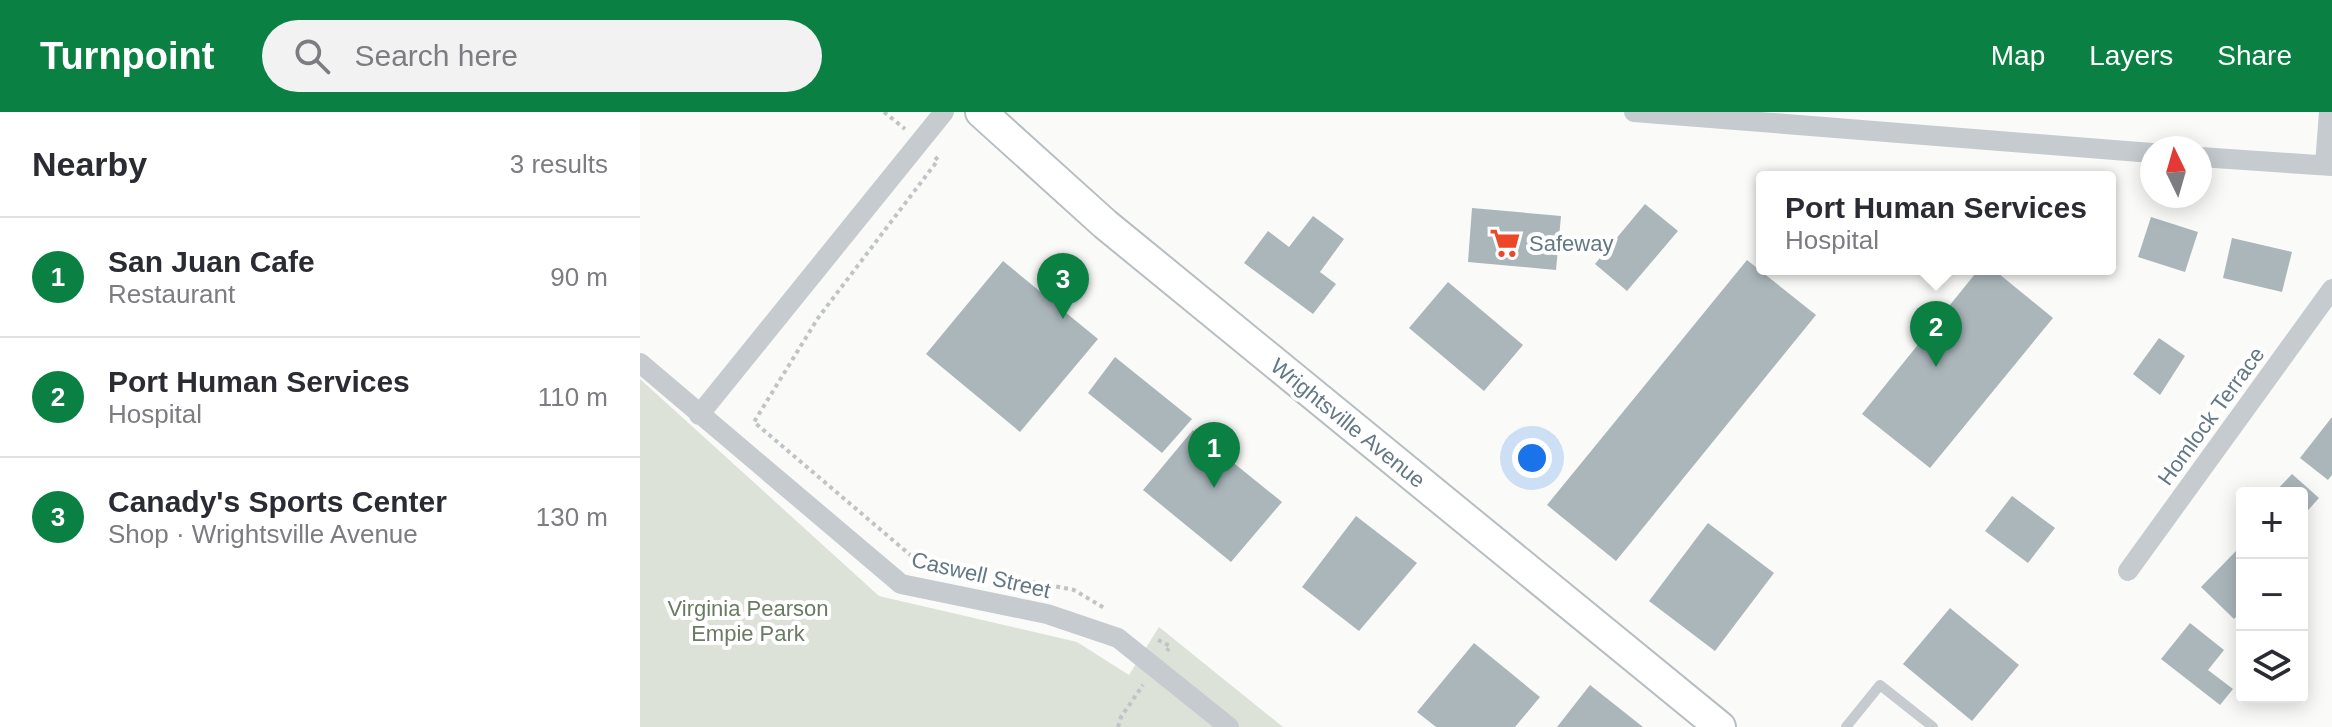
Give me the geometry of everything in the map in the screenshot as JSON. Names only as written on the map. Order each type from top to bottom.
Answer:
[{"type":"street","points":[[699,415],[944,112]]},
{"type":"street","name":"Wrightsville Avenue","points":[[981,112],[1116,233],[1720,727]]},
{"type":"street","points":[[1634,112],[2140,152]]},
{"type":"street","points":[[2212,158],[2328,165],[2329,112]]},
{"type":"street","name":"Homlock Terrace","points":[[2128,571],[2332,289]]},
{"type":"street","name":"Caswell Street","points":[[640,363],[901,584],[1047,614],[1118,638],[1229,727]]},
{"type":"lane","points":[[1846,727],[1880,685],[1933,727]]},
{"type":"path","points":[[884,112],[938,160],[818,318],[754,422],[915,559],[1074,590],[1115,614]]},
{"type":"path","points":[[1118,727],[1121,717],[1170,646],[1156,638]]},
{"type":"green space","name":"Virginia Pearson Empie Park","points":[[640,379],[879,596],[1077,642],[1129,675],[1159,627],[1283,727],[640,727]]},
{"type":"building","points":[[1645,204],[1678,231],[1627,291],[1595,264]]},
{"type":"building","points":[[1472,208],[1561,216],[1556,270],[1468,262]]},
{"type":"building","points":[[1313,216],[1344,239],[1320,272],[1336,284],[1313,314],[1244,263],[1268,231],[1289,247]]},
{"type":"building","points":[[2151,217],[2198,232],[2185,272],[2138,257]]},
{"type":"building","points":[[2232,238],[2292,252],[2282,292],[2223,278]]},
{"type":"building","points":[[1747,260],[1756,267],[1756,275],[1766,275],[1816,315],[1616,561],[1547,505]]},
{"type":"building","points":[[1003,261],[1098,339],[1020,432],[926,354]]},
{"type":"building","points":[[1974,275],[2000,275],[2053,318],[1930,468],[1862,414]]},
{"type":"building","points":[[1448,282],[1523,345],[1484,391],[1409,328]]},
{"type":"building","points":[[2159,338],[2185,356],[2160,395],[2133,374]]},
{"type":"building","points":[[1115,357],[1192,419],[1162,453],[1088,393]]},
{"type":"building","points":[[2332,417],[2332,475],[2328,480],[2300,458]]},
{"type":"building","points":[[1193,430],[1282,502],[1231,562],[1143,490]]},
{"type":"building","points":[[2292,474],[2307,487],[2280,487]]},
{"type":"building","points":[[2308,488],[2319,498],[2308,510]]},
{"type":"building","points":[[2012,496],[2055,528],[2028,563],[1985,531]]},
{"type":"building","points":[[1356,516],[1417,563],[1359,631],[1302,587]]},
{"type":"building","points":[[1708,523],[1774,573],[1715,651],[1649,601]]},
{"type":"building","points":[[2236,551],[2236,617],[2234,619],[2201,587]]},
{"type":"building","points":[[1950,608],[2019,665],[1972,721],[1903,664]]},
{"type":"building","points":[[2190,623],[2224,650],[2208,670],[2233,689],[2220,705],[2161,659]]},
{"type":"building","points":[[1474,643],[1540,697],[1515,727],[1436,727],[1417,712]]},
{"type":"building","points":[[1590,685],[1643,727],[1557,727]]},
{"type":"place","name":"Safeway","points":[[1505,243]]},
{"type":"place","name":"Canady's Sports Center","points":[[1063,319]]},
{"type":"place","name":"Port Human Services","points":[[1936,367]]},
{"type":"place","name":"San Juan Cafe","points":[[1214,488]]}]
